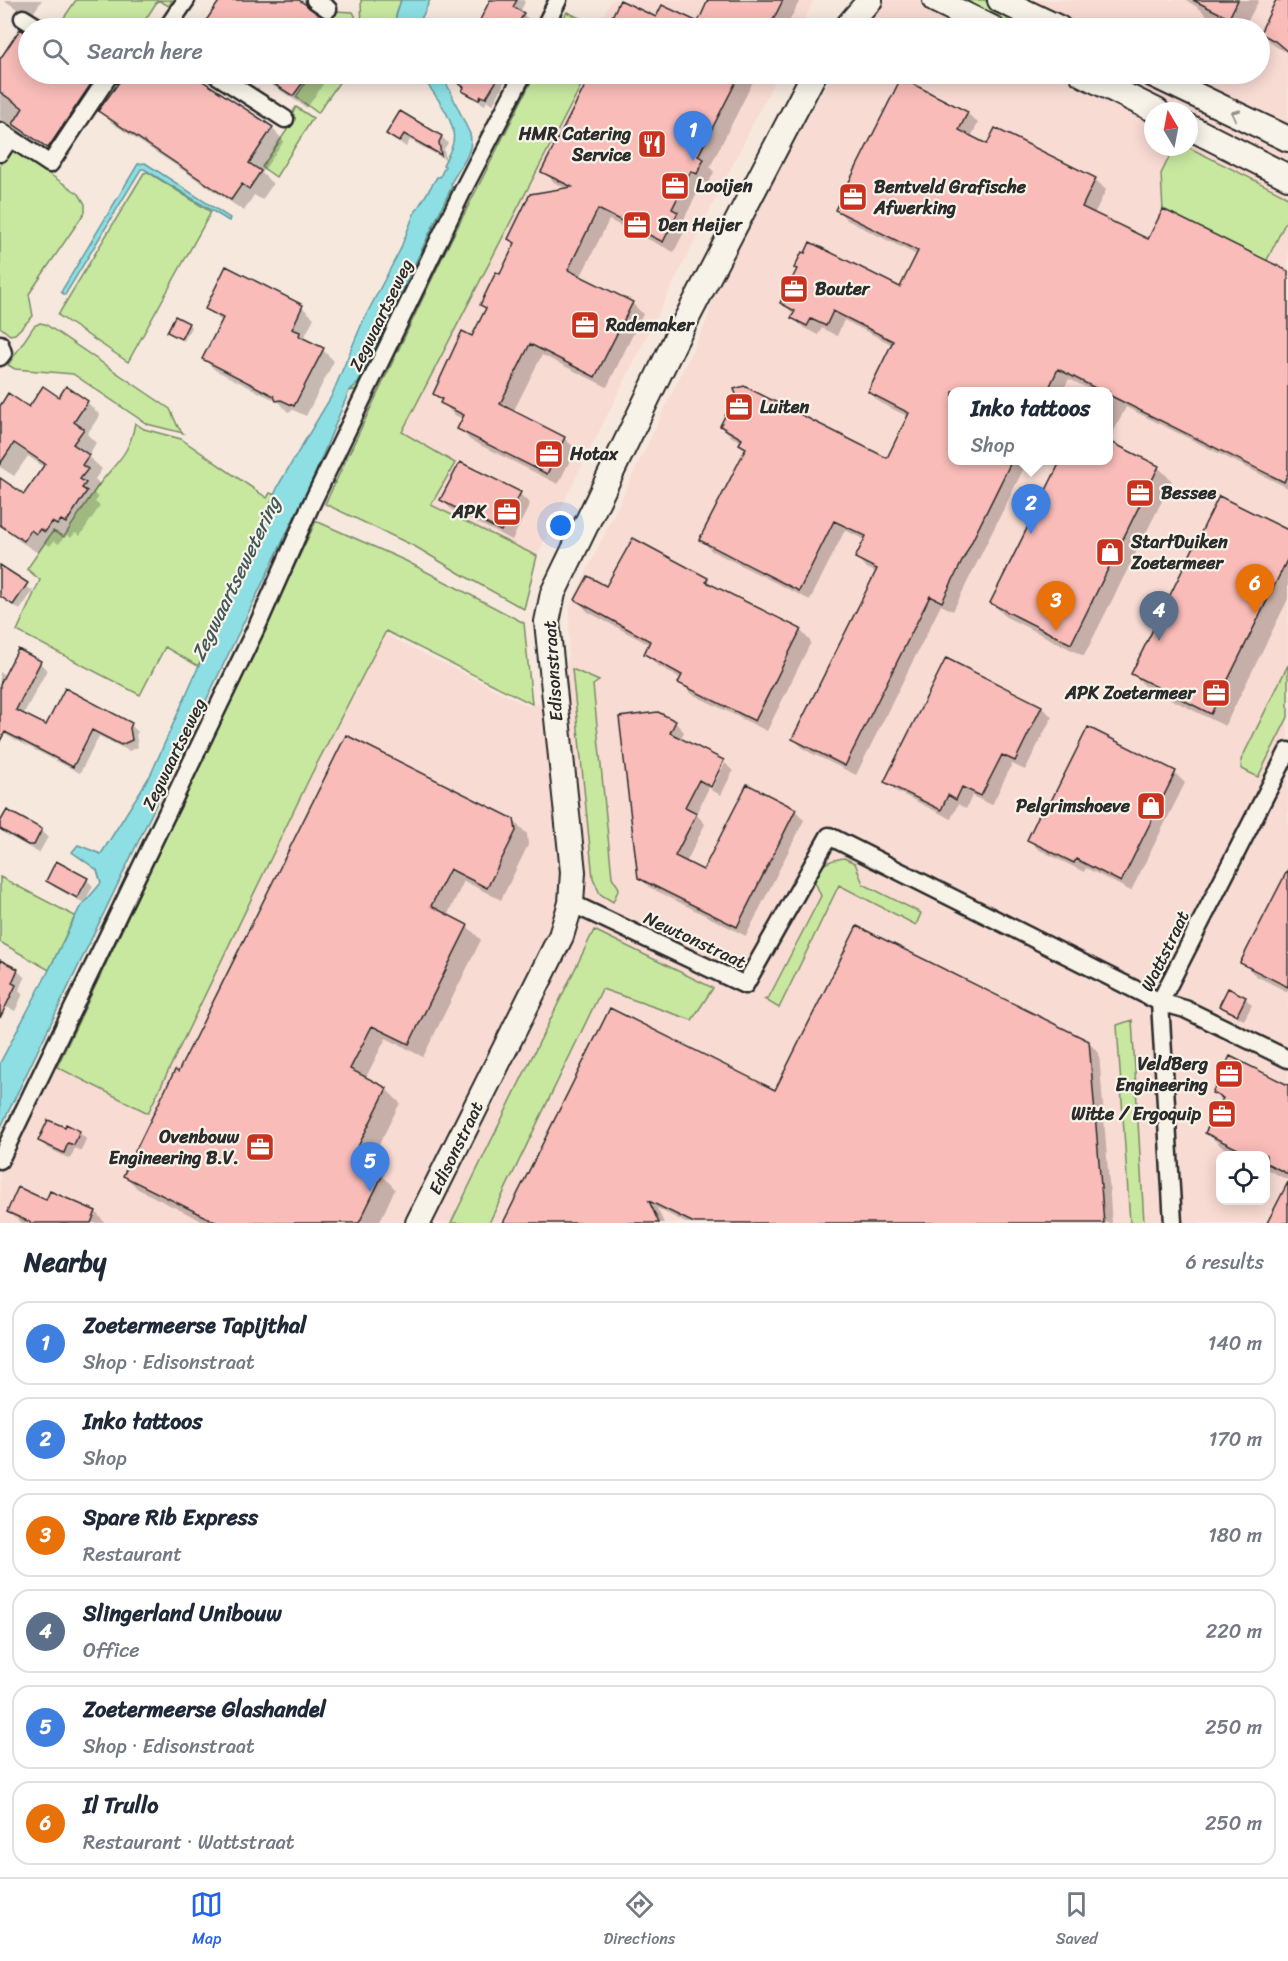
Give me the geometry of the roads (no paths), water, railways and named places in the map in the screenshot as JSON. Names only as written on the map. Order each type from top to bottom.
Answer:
[{"type":"street","points":[[174,18],[186,0]]},
{"type":"street","points":[[549,18],[558,0]]},
{"type":"street","points":[[838,18],[846,0]]},
{"type":"street","points":[[855,18],[870,0]]},
{"type":"street","points":[[935,0],[972,18]]},
{"type":"street","points":[[1000,0],[1038,18]]},
{"type":"street","points":[[0,153],[5,134],[50,164],[102,84]]},
{"type":"street","points":[[231,84],[285,119]]},
{"type":"street","name":"Zegwaartseweg","points":[[0,1160],[254,633],[315,496],[466,184],[518,84]]},
{"type":"street","name":"Edisonstraat","points":[[418,1223],[561,936],[571,903],[573,872],[547,622],[553,593],[675,341],[809,84]]},
{"type":"street","points":[[1102,84],[1144,105]]},
{"type":"street","points":[[1173,84],[1288,139]]},
{"type":"street","points":[[1198,131],[1287,173]]},
{"type":"street","points":[[0,344],[3,353],[0,357]]},
{"type":"street","name":"Wattstraat","points":[[1173,1223],[1160,1002],[1288,751]]},
{"type":"street","name":"Newtonstraat","points":[[571,903],[745,985],[829,836],[1160,1002]]},
{"type":"street","points":[[1160,1002],[1185,1009],[1288,1059]]},
{"type":"water","points":[[401,0],[430,0],[422,18],[396,18]]},
{"type":"water","points":[[427,84],[447,84],[470,134],[468,154],[451,183],[452,186],[358,383],[349,391],[315,474],[0,1129],[0,1063],[79,909],[101,883],[97,870],[72,852],[78,845],[101,854],[151,774],[279,484],[331,397],[363,321],[400,250],[414,214],[445,166],[443,165],[453,142],[453,134],[452,125]]},
{"type":"water","points":[[145,163],[230,218],[229,221],[141,169],[65,295],[61,292],[138,164]]},
{"type":"place","name":"HMR Catering Service","points":[[652,144]]},
{"type":"place","name":"Zoetermeerse Tapijthal","points":[[693,161]]},
{"type":"place","name":"Looijen","points":[[675,186]]},
{"type":"place","name":"Bentveld Grafische Afwerking","points":[[853,197]]},
{"type":"place","name":"Den Heijer","points":[[637,225]]},
{"type":"place","name":"Bouter","points":[[794,289]]},
{"type":"place","name":"Rademaker","points":[[585,325]]},
{"type":"place","name":"Luiten","points":[[739,407]]},
{"type":"place","name":"Hotax","points":[[549,454]]},
{"type":"place","name":"Bessee","points":[[1140,493]]},
{"type":"place","name":"APK","points":[[507,512]]},
{"type":"place","name":"Inko tattoos","points":[[1031,534]]},
{"type":"place","name":"StartDuiken Zoetermeer","points":[[1110,552]]},
{"type":"place","name":"Il Trullo","points":[[1255,614]]},
{"type":"place","name":"Spare Rib Express","points":[[1056,631]]},
{"type":"place","name":"Slingerland Unibouw","points":[[1159,641]]},
{"type":"place","name":"APK Zoetermeer","points":[[1216,693]]},
{"type":"place","name":"Pelgrimshoeve","points":[[1151,806]]},
{"type":"place","name":"VeldBerg Engineering","points":[[1229,1074]]},
{"type":"place","name":"Witte / Ergoquip","points":[[1222,1114]]},
{"type":"place","name":"Ovenbouw Engineering B.V.","points":[[260,1147]]},
{"type":"place","name":"Zoetermeerse Glashandel","points":[[370,1192]]},
{"type":"water label","name":"Zegwaartsewetering","points":[[236,579]]}]
